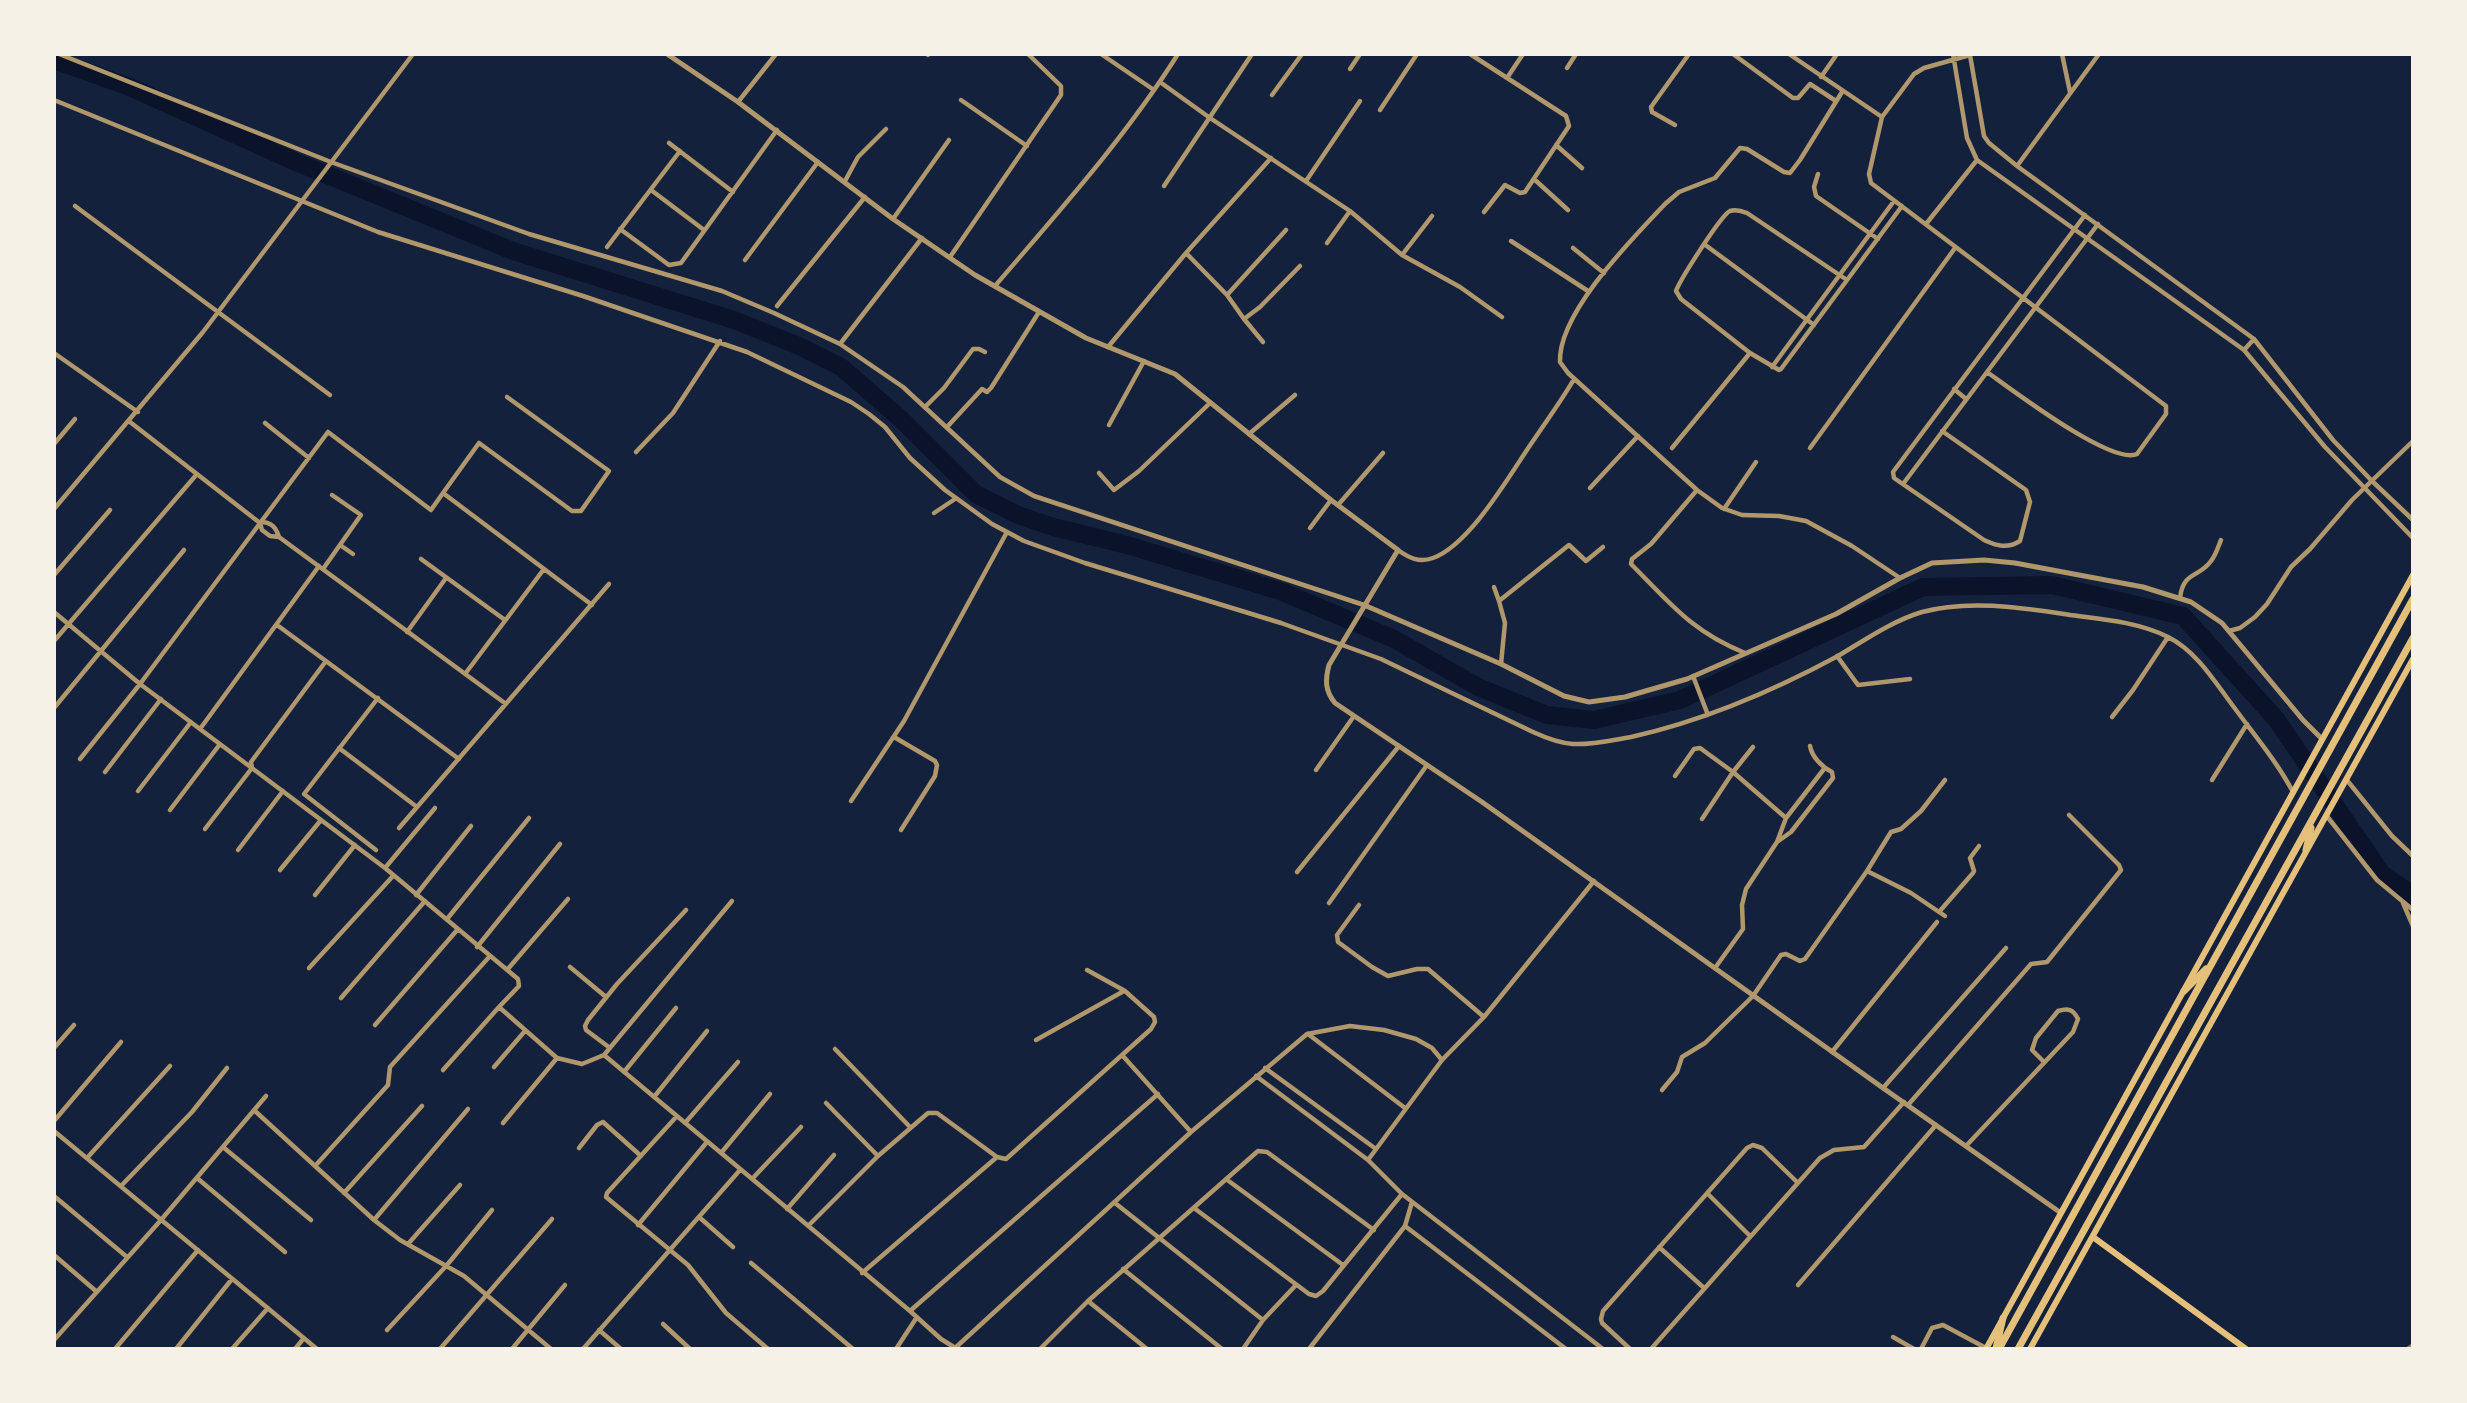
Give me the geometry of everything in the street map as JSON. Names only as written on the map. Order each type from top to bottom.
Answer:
[{"type":"highway","points":[[1997,1349],[2413,599]]},
{"type":"highway","points":[[2018,1349],[2413,638]]},
{"type":"highway","points":[[2306,850],[2312,820]]},
{"type":"highway","points":[[2184,991],[2213,962]]},
{"type":"highway","points":[[1997,1349],[2003,1318]]},
{"type":"main road","points":[[1986,1348],[2413,575]]},
{"type":"main road","points":[[2030,1349],[2413,659]]},
{"type":"main road","points":[[2092,1237],[2246,1349]]},
{"type":"street","points":[[59,54],[331,162],[529,234],[722,291],[840,344],[903,387],[1000,477],[1034,496],[1364,605],[1501,664],[1564,696],[1589,702],[1625,697],[1693,676],[1836,614],[1900,578],[1932,564],[1984,560],[2097,577],[2180,598],[2207,611],[2229,631],[2303,720],[2322,738]]},
{"type":"street","points":[[54,509],[130,422],[219,311],[413,54]]},
{"type":"street","points":[[667,54],[777,130],[893,219],[994,287],[1086,338],[1175,374],[1331,500],[1407,556],[1423,560],[1440,555],[1477,521],[1574,379]]},
{"type":"street","points":[[738,102],[776,54]]},
{"type":"street","points":[[950,257],[1061,96],[1061,86],[1028,54]]},
{"type":"street","points":[[1101,54],[1154,90]]},
{"type":"street","points":[[994,287],[1104,158],[1178,54]]},
{"type":"street","points":[[1164,186],[1252,54]]},
{"type":"street","points":[[1272,95],[1302,54]]},
{"type":"street","points":[[1350,69],[1360,54]]},
{"type":"street","points":[[1380,110],[1417,54]]},
{"type":"street","points":[[1471,54],[1569,119],[1569,127],[1522,193],[1507,185],[1503,186],[1484,212]]},
{"type":"street","points":[[1507,78],[1523,54]]},
{"type":"street","points":[[1567,68],[1576,54]]},
{"type":"street","points":[[1675,125],[1652,112],[1651,107],[1689,54]]},
{"type":"street","points":[[1732,54],[1793,98],[1798,98],[1810,84],[1836,101]]},
{"type":"street","points":[[1789,54],[1882,117]]},
{"type":"street","points":[[1821,77],[1837,54]]},
{"type":"street","points":[[2062,54],[2071,93]]},
{"type":"street","points":[[2017,166],[2099,54]]},
{"type":"street","points":[[1987,372],[2068,428],[2123,456],[2137,454],[2165,418],[2167,410],[2166,406],[2037,306],[1875,187],[1870,178],[1882,117],[1914,74],[1920,69],[1954,57],[1970,55],[1984,136],[2017,166],[2254,339],[2333,440],[2413,520]]},
{"type":"street","points":[[1954,57],[1967,138],[1977,160],[2244,350],[2325,447],[2413,538]]},
{"type":"street","points":[[1160,82],[1350,211],[1402,255],[1460,287],[1502,317]]},
{"type":"street","points":[[1842,92],[1792,171],[1787,173],[1747,149],[1740,148],[1715,178],[1679,192],[1665,204],[1588,291],[1570,327],[1560,356],[1563,368],[1574,379],[1724,509],[1742,515],[1779,516],[1806,521],[1852,546],[1900,578]]},
{"type":"street","points":[[54,100],[378,232],[720,341],[852,402],[885,427],[910,458],[955,499],[1007,533],[1085,563],[1236,609],[1381,659],[1556,741],[1573,744],[1613,740],[1708,715],[1837,656],[1902,620],[1939,608],[1958,606],[2035,610],[2147,628],[2186,649],[2202,665],[2276,762],[2293,793]]},
{"type":"street","points":[[961,100],[1027,146]]},
{"type":"street","points":[[1306,181],[1360,101]]},
{"type":"street","points":[[845,181],[858,157],[886,129]]},
{"type":"street","points":[[620,229],[673,265],[685,258],[777,130]]},
{"type":"street","points":[[893,219],[949,141]]},
{"type":"street","points":[[669,143],[733,192]]},
{"type":"street","points":[[1556,145],[1582,168]]},
{"type":"street","points":[[607,247],[680,151]]},
{"type":"street","points":[[1108,347],[1186,253],[1271,158]]},
{"type":"street","points":[[1926,224],[1977,160]]},
{"type":"street","points":[[745,260],[818,162]]},
{"type":"street","points":[[1818,174],[1814,187],[1816,196],[1878,239]]},
{"type":"street","points":[[1534,179],[1568,210]]},
{"type":"street","points":[[651,190],[704,230]]},
{"type":"street","points":[[777,306],[865,197]]},
{"type":"street","points":[[1772,367],[1894,201]]},
{"type":"street","points":[[75,206],[330,395]]},
{"type":"street","points":[[1847,280],[1740,210],[1727,213],[1704,244],[1676,289],[1676,294],[1750,353],[1777,370],[1781,369],[1902,206]]},
{"type":"street","points":[[1327,243],[1350,211]]},
{"type":"street","points":[[1942,431],[2026,490],[2030,502],[2020,541],[2011,547],[1984,540],[1903,484],[1893,476],[1893,472],[2085,215]]},
{"type":"street","points":[[1402,255],[1432,216]]},
{"type":"street","points":[[1903,484],[2098,224]]},
{"type":"street","points":[[1227,295],[1286,230]]},
{"type":"street","points":[[840,344],[922,238]]},
{"type":"street","points":[[1511,241],[1588,291]]},
{"type":"street","points":[[1704,244],[1814,325]]},
{"type":"street","points":[[1573,248],[1604,272]]},
{"type":"street","points":[[1810,448],[1955,248]]},
{"type":"street","points":[[1186,253],[1227,295],[1263,342]]},
{"type":"street","points":[[1244,319],[1261,307],[1300,266]]},
{"type":"street","points":[[947,428],[982,389],[987,392],[991,388],[1039,312]]},
{"type":"street","points":[[2244,350],[2254,339]]},
{"type":"street","points":[[636,452],[673,413],[720,341]]},
{"type":"street","points":[[926,407],[973,349],[979,348],[985,352]]},
{"type":"street","points":[[54,353],[138,412]]},
{"type":"street","points":[[1672,448],[1750,353]]},
{"type":"street","points":[[1109,425],[1144,361]]},
{"type":"street","points":[[1954,389],[1966,399]]},
{"type":"street","points":[[1249,434],[1295,394]]},
{"type":"street","points":[[80,759],[140,684],[328,432],[431,510],[479,443],[572,511],[581,511],[609,471],[507,397]]},
{"type":"street","points":[[1099,473],[1114,490],[1139,471],[1210,403]]},
{"type":"street","points":[[54,444],[75,419]]},
{"type":"street","points":[[130,422],[260,523],[262,530],[270,536],[279,537],[506,705]]},
{"type":"street","points":[[265,423],[309,458]]},
{"type":"street","points":[[1590,488],[1638,436]]},
{"type":"street","points":[[2325,447],[2333,440]]},
{"type":"street","points":[[2229,631],[2240,628],[2255,617],[2267,604],[2291,567],[2364,488],[2413,441]]},
{"type":"street","points":[[1338,505],[1384,453]]},
{"type":"street","points":[[1724,509],[1756,462]]},
{"type":"street","points":[[54,641],[197,474]]},
{"type":"street","points":[[1698,489],[1651,544],[1632,559],[1631,564],[1675,611],[1692,625],[1746,654]]},
{"type":"street","points":[[443,493],[592,605]]},
{"type":"street","points":[[200,729],[361,515],[332,495]]},
{"type":"street","points":[[934,513],[955,499]]},
{"type":"street","points":[[1310,528],[1331,500]]},
{"type":"street","points":[[54,575],[110,510]]},
{"type":"street","points":[[260,523],[268,522],[276,528],[279,537]]},
{"type":"street","points":[[851,802],[894,737],[1007,533]]},
{"type":"street","points":[[2180,598],[2181,587],[2186,579],[2210,563],[2221,540]]},
{"type":"street","points":[[340,545],[353,554]]},
{"type":"street","points":[[1499,601],[1569,545],[1586,561],[1603,547]]},
{"type":"street","points":[[54,708],[184,550]]},
{"type":"street","points":[[1398,550],[1327,672],[1326,689],[1335,703],[1594,881],[2061,1213]]},
{"type":"street","points":[[421,559],[505,620]]},
{"type":"street","points":[[465,674],[544,569]]},
{"type":"street","points":[[408,632],[446,578]]},
{"type":"street","points":[[399,828],[609,584]]},
{"type":"street","points":[[1494,587],[1505,623],[1501,664]]},
{"type":"street","points":[[54,612],[140,684],[385,868],[518,979],[519,986],[443,1070]]},
{"type":"street","points":[[276,625],[378,697],[459,759]]},
{"type":"street","points":[[2112,717],[2168,637]]},
{"type":"street","points":[[1837,656],[1858,685],[1910,679]]},
{"type":"street","points":[[205,829],[326,661]]},
{"type":"street","points":[[1693,676],[1708,715]]},
{"type":"street","points":[[376,850],[304,794],[378,697]]},
{"type":"street","points":[[105,772],[161,699]]},
{"type":"street","points":[[1316,770],[1354,716]]},
{"type":"street","points":[[138,791],[191,722]]},
{"type":"street","points":[[2211,780],[2247,724]]},
{"type":"street","points":[[894,737],[935,761],[937,765],[936,776],[901,830]]},
{"type":"street","points":[[170,810],[220,744]]},
{"type":"street","points":[[1297,872],[1399,746]]},
{"type":"street","points":[[1777,842],[1791,832],[1832,781],[1833,774],[1824,769],[1810,746]]},
{"type":"street","points":[[1702,819],[1753,747]]},
{"type":"street","points":[[339,748],[417,807]]},
{"type":"street","points":[[1675,776],[1697,748],[1733,772],[1786,818]]},
{"type":"street","points":[[1329,903],[1427,765]]},
{"type":"street","points":[[1715,968],[1740,935],[1744,923],[1742,905],[1746,889],[1777,842],[1786,818],[1824,769]]},
{"type":"street","points":[[2346,779],[2392,836],[2413,856]]},
{"type":"street","points":[[1662,1090],[1678,1072],[1682,1057],[1705,1043],[1754,996],[1781,955],[1786,954],[1803,961],[1888,837],[1921,811],[1945,780]]},
{"type":"street","points":[[238,850],[283,791]]},
{"type":"street","points":[[385,868],[435,808]]},
{"type":"street","points":[[2326,814],[2377,880],[2413,909]]},
{"type":"street","points":[[1651,1349],[1827,1153],[1864,1147],[1870,1142],[2031,964],[2047,962],[2121,870],[2069,815]]},
{"type":"street","points":[[447,919],[529,818]]},
{"type":"street","points":[[280,870],[321,820]]},
{"type":"street","points":[[416,895],[471,826]]},
{"type":"street","points":[[477,947],[560,844]]},
{"type":"street","points":[[315,895],[355,845]]},
{"type":"street","points":[[1939,912],[1973,873],[1970,858],[1979,846]]},
{"type":"street","points":[[1867,871],[1911,893],[1945,916]]},
{"type":"street","points":[[309,968],[393,876]]},
{"type":"street","points":[[1368,1160],[1442,1060],[1484,1017],[1594,881]]},
{"type":"street","points":[[506,970],[568,899]]},
{"type":"street","points":[[341,998],[425,901]]},
{"type":"street","points":[[499,1007],[557,1058],[582,1064],[604,1055],[732,901]]},
{"type":"street","points":[[2403,903],[2413,926]]},
{"type":"street","points":[[1359,905],[1337,935],[1338,942],[1388,976],[1416,969],[1431,970],[1484,1017]]},
{"type":"street","points":[[610,1048],[585,1026],[606,998],[686,911]]},
{"type":"street","points":[[1832,1052],[1937,922]]},
{"type":"street","points":[[375,1025],[458,929]]},
{"type":"street","points":[[1883,1088],[2006,948]]},
{"type":"street","points":[[316,1165],[388,1085],[390,1067],[489,956]]},
{"type":"street","points":[[570,967],[606,998]]},
{"type":"street","points":[[807,1226],[878,1156],[928,1113],[937,1113],[997,1157],[1006,1159],[1151,1030],[1154,1017],[1125,991],[1087,970]]},
{"type":"street","points":[[1036,1040],[1125,991]]},
{"type":"street","points":[[624,1072],[676,1008]]},
{"type":"street","points":[[1966,1146],[2065,1042],[2078,1019],[2070,1010],[2058,1011],[2033,1044],[2032,1050],[2044,1062]]},
{"type":"street","points":[[54,1048],[75,1025]]},
{"type":"street","points":[[604,1055],[941,1339],[956,1348],[1191,1132],[1307,1034],[1350,1026],[1384,1030],[1416,1039],[1432,1048],[1442,1060]]},
{"type":"street","points":[[494,1068],[525,1031]]},
{"type":"street","points":[[654,1097],[707,1031]]},
{"type":"street","points":[[1307,1034],[1405,1108]]},
{"type":"street","points":[[54,1121],[121,1042]]},
{"type":"street","points":[[835,1049],[910,1127]]},
{"type":"street","points":[[1122,1055],[1191,1132]]},
{"type":"street","points":[[503,1123],[557,1058]]},
{"type":"street","points":[[685,1123],[738,1062]]},
{"type":"street","points":[[87,1158],[170,1066]]},
{"type":"street","points":[[121,1186],[191,1112],[227,1068]]},
{"type":"street","points":[[1265,1068],[1376,1149]]},
{"type":"street","points":[[1256,1076],[1368,1160],[1402,1194],[1603,1349]]},
{"type":"street","points":[[721,1153],[770,1094]]},
{"type":"street","points":[[910,1311],[1158,1094]]},
{"type":"street","points":[[54,1340],[266,1096]]},
{"type":"street","points":[[826,1103],[878,1156]]},
{"type":"street","points":[[344,1193],[422,1106]]},
{"type":"street","points":[[374,1220],[468,1109]]},
{"type":"street","points":[[254,1111],[374,1220],[408,1244],[447,1265],[487,1294],[551,1349]]},
{"type":"street","points":[[677,1116],[606,1197],[688,1265],[726,1314],[768,1349]]},
{"type":"street","points":[[579,1148],[597,1125],[603,1122],[641,1156]]},
{"type":"street","points":[[1798,1285],[1936,1125]]},
{"type":"street","points":[[752,1179],[801,1127]]},
{"type":"street","points":[[54,1131],[317,1349]]},
{"type":"street","points":[[638,1224],[707,1141]]},
{"type":"street","points":[[1630,1349],[1604,1326],[1601,1316],[1659,1247],[1753,1144],[1762,1148],[1798,1183]]},
{"type":"street","points":[[223,1147],[311,1220]]},
{"type":"street","points":[[1040,1349],[1157,1238],[1258,1151],[1267,1152],[1374,1230]]},
{"type":"street","points":[[787,1209],[834,1154]]},
{"type":"street","points":[[862,1273],[997,1157]]},
{"type":"street","points":[[583,1349],[740,1170]]},
{"type":"street","points":[[197,1178],[285,1252]]},
{"type":"street","points":[[1226,1179],[1343,1265]]},
{"type":"street","points":[[408,1244],[460,1185]]},
{"type":"street","points":[[1707,1193],[1750,1237]]},
{"type":"street","points":[[1194,1208],[1296,1285],[1316,1296],[1324,1291],[1402,1194]]},
{"type":"street","points":[[54,1196],[127,1257]]},
{"type":"street","points":[[1309,1349],[1405,1226],[1412,1202]]},
{"type":"street","points":[[1115,1203],[1263,1320]]},
{"type":"street","points":[[387,1331],[492,1210]]},
{"type":"street","points":[[698,1217],[733,1247]]},
{"type":"street","points":[[440,1349],[552,1219]]},
{"type":"street","points":[[1405,1226],[1566,1349]]},
{"type":"street","points":[[1659,1247],[1703,1288]]},
{"type":"street","points":[[115,1349],[198,1250]]},
{"type":"street","points":[[54,1255],[97,1292]]},
{"type":"street","points":[[751,1263],[853,1349]]},
{"type":"street","points":[[1123,1269],[1222,1349]]},
{"type":"street","points":[[176,1349],[232,1279]]},
{"type":"street","points":[[512,1349],[565,1284]]},
{"type":"street","points":[[1243,1349],[1263,1320],[1296,1285]]},
{"type":"street","points":[[1088,1301],[1140,1347],[1147,1349]]},
{"type":"street","points":[[232,1349],[268,1308]]},
{"type":"street","points":[[896,1349],[916,1317]]},
{"type":"street","points":[[663,1324],[691,1349]]},
{"type":"street","points":[[1920,1349],[1932,1328],[1943,1325],[1986,1348]]},
{"type":"street","points":[[599,1330],[621,1349]]},
{"type":"street","points":[[1892,1337],[1914,1349]]},
{"type":"street","points":[[295,1349],[304,1338]]},
{"type":"waterway","points":[[54,60],[130,87],[298,163],[513,251],[734,320],[799,346],[841,367],[901,419],[976,494],[1018,515],[1280,591],[1394,639],[1478,687],[1547,715],[1594,720],[1680,700],[1923,587],[2052,585],[2183,616],[2276,719],[2382,874],[2413,895]]},
{"type":"railway","points":[[2406,1349],[2413,1344]]}]
